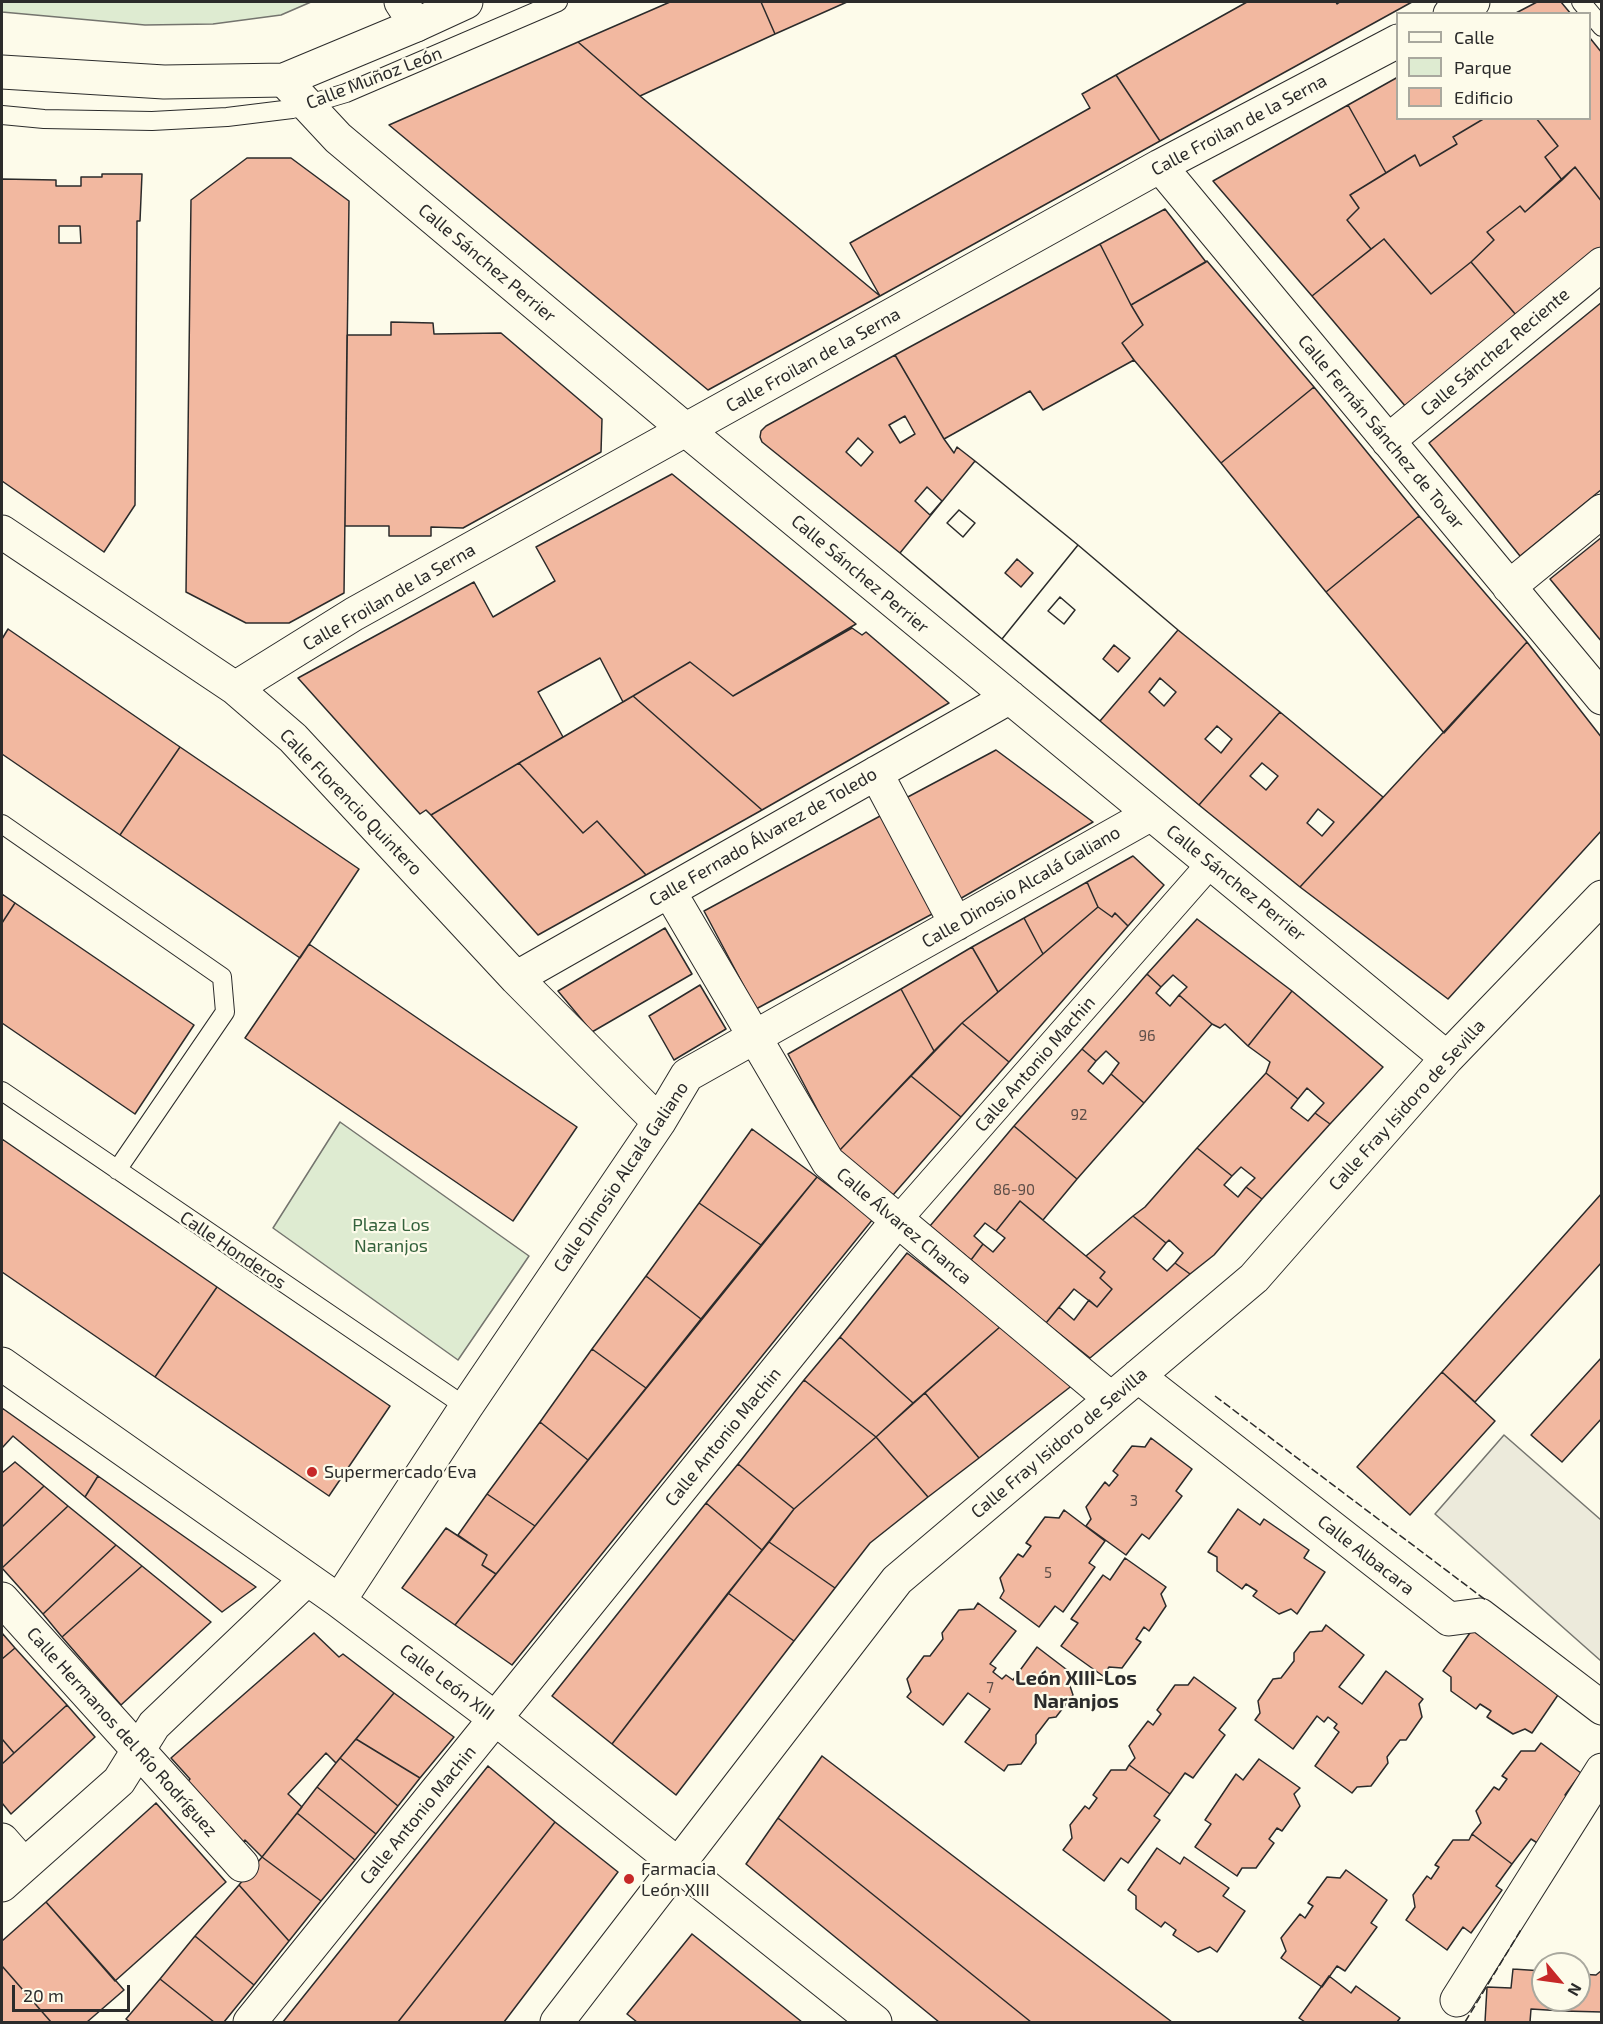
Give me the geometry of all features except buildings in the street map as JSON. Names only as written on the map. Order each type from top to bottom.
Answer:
[{"type":"street","name":"Calle Muñoz León","points":[[2,72],[164,82],[284,80],[409,13],[466,2]]},
{"type":"street","points":[[1454,12],[1473,2]]},
{"type":"street","name":"Calle Froilan de la Serna","points":[[235,688],[354,614],[1160,166],[1396,42]]},
{"type":"street","name":"Calle Sánchez Perrier","points":[[284,80],[338,138],[686,430],[1447,1058]]},
{"type":"street","name":"Calle Fernán Sánchez de Tovar","points":[[1160,166],[1602,698]]},
{"type":"street","name":"Calle Sánchez Reciente","points":[[1388,441],[1602,264]]},
{"type":"street","points":[[1509,587],[1602,511]]},
{"type":"street","name":"Calle Florencio Quintero","points":[[6,544],[235,688],[293,738],[516,978],[658,1122]]},
{"type":"street","name":"Calle Fernado Álvarez de Toledo","points":[[516,978],[1010,697]]},
{"type":"street","points":[[876,773],[956,924]]},
{"type":"street","name":"Calle Dinosio Alcalá Galiano","points":[[339,1601],[687,1076],[1151,814]]},
{"type":"street","name":"Calle Antonio Machin","points":[[250,2022],[897,1221],[1211,863]]},
{"type":"street","name":"Calle Álvarez Chanca","points":[[669,891],[828,1162],[1110,1398]]},
{"type":"street","name":"Calle Fray Isidoro de Sevilla","points":[[557,2022],[897,1580],[1254,1278],[1447,1058],[1602,897]]},
{"type":"street","name":"Calle León XIII","points":[[2,1364],[339,1601],[496,1719],[875,2022]]},
{"type":"street","name":"Calle Albacara","points":[[1138,1376],[1449,1619],[1480,1615],[1602,1708]]},
{"type":"street","points":[[2,1840],[13,1875],[119,1782],[154,1725],[307,1579]]},
{"type":"street","name":"Calle Hermanos del Río Rodríguez","points":[[2,1599],[242,1865]]},
{"type":"street","points":[[1457,2000],[1602,1770]]},
{"type":"lane","name":"Calle Muñoz León","points":[[2,115],[152,121],[227,117],[292,109],[357,88],[558,2]]},
{"type":"lane","points":[[1591,14],[1602,27]]},
{"type":"lane","points":[[2,824],[222,977],[225,1012],[117,1170]]},
{"type":"lane","name":"Calle Honderos","points":[[2,1091],[466,1407]]},
{"type":"green space","points":[[2,2],[311,2],[281,15],[213,24],[145,25],[2,12]]},
{"type":"green space","name":"Plaza Los Naranjos","points":[[340,1122],[529,1256],[458,1360],[273,1228]]},
{"type":"shaded area","points":[[1504,1435],[1601,1520],[1601,1661],[1435,1514]]},
{"type":"fence","points":[[1215,1396],[1487,1601]]},
{"type":"fence","points":[[1465,2022],[1522,1928]]},
{"type":"place","name":"Supermercado Eva","points":[[312,1472]]},
{"type":"place","name":"Farmacia León XIII","points":[[629,1879]]},
{"type":"district","name":"León XIII-Los Naranjos","points":[[1076,1690]]}]
